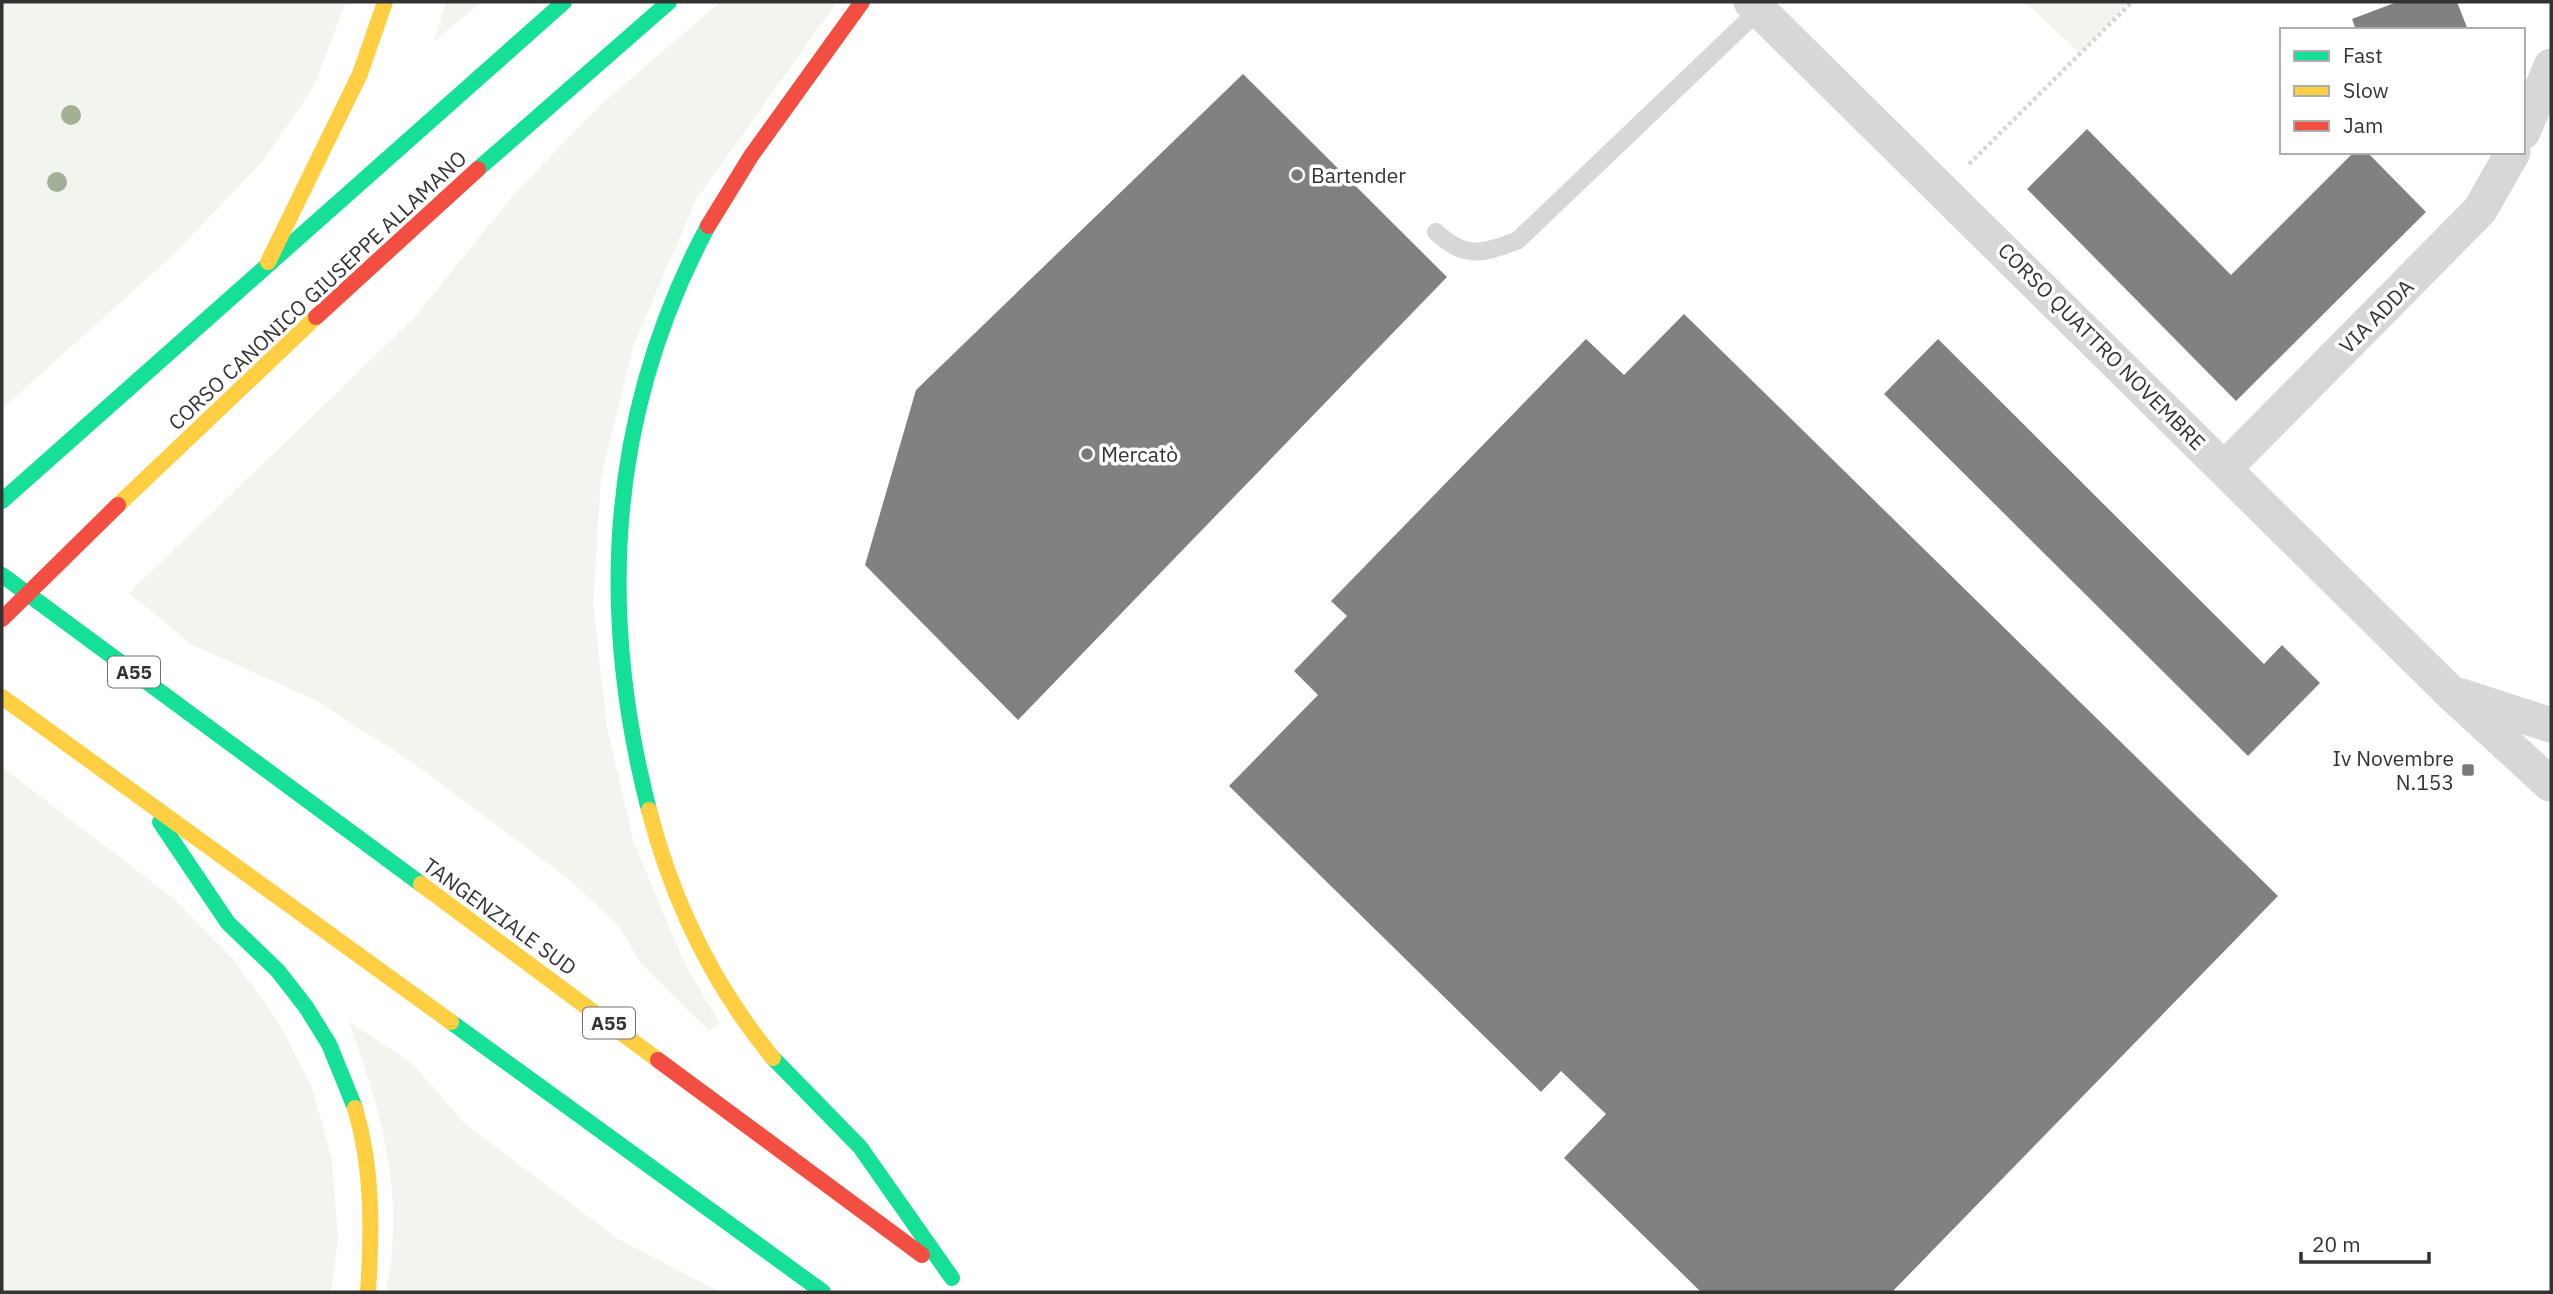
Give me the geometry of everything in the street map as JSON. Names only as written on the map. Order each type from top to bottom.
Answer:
[{"type":"main road","points":[[268,262],[360,74],[385,2]]},
{"type":"main road","points":[[2,502],[268,262],[564,2]]},
{"type":"main road","name":"CORSO CANONICO GIUSEPPE ALLAMANO","points":[[2,619],[118,505],[402,236],[669,2]]},
{"type":"main road","name":"TANGENZIALE SUD","points":[[2,575],[957,1281],[859,1146],[796,1084],[750,1031],[705,962],[663,861],[642,791],[621,691],[616,605],[618,505],[635,416],[655,348],[692,256],[737,175],[862,2]]},
{"type":"main road","points":[[2,697],[823,1292]]},
{"type":"main road","points":[[145,800],[223,917],[279,971],[319,1023],[349,1083],[365,1140],[373,1217],[368,1292]]},
{"type":"street","name":"CORSO QUATTRO NOVEMBRE","points":[[1755,6],[2451,693],[2551,785]]},
{"type":"street","points":[[2525,127],[2551,66]]},
{"type":"street","name":"VIA ADDA","points":[[2225,468],[2480,211],[2513,154]]},
{"type":"street","name":"CORSO QUATTRO NOVEMBRE","points":[[2451,693],[2551,725]]},
{"type":"street","points":[[2551,738],[2546,765],[2551,785]]},
{"type":"lane","points":[[1436,232],[1448,243],[1479,254],[1517,241],[1755,6]]},
{"type":"path","points":[[1941,191],[2132,2]]},
{"type":"shaded area","points":[[2,2],[346,2],[314,86],[263,161],[172,256],[2,409]]},
{"type":"shaded area","points":[[446,2],[482,2],[434,41]]},
{"type":"shaded area","points":[[720,2],[837,2],[696,200],[633,347],[601,478],[593,604],[607,728],[634,843],[683,960],[720,1024],[709,1031],[640,962],[620,927],[569,879],[410,761],[317,701],[191,644],[129,593],[414,318],[511,198],[597,108]]},
{"type":"shaded area","points":[[2025,2],[2128,2],[2080,54]]},
{"type":"shaded area","points":[[2,767],[174,899],[232,958],[277,1020],[311,1085],[332,1159],[338,1239],[331,1292],[2,1292]]},
{"type":"shaded area","points":[[349,1022],[412,1063],[464,1123],[618,1239],[720,1292],[386,1292],[392,1256],[392,1188],[372,1090]]},
{"type":"building","points":[[2397,2],[2457,2],[2467,28],[2355,28],[2352,19]]},
{"type":"building","name":"Mercatò","points":[[1243,74],[1447,277],[1018,720],[865,565],[916,390]]},
{"type":"building","points":[[2087,129],[2231,275],[2352,154],[2369,154],[2426,212],[2236,401],[2027,189]]},
{"type":"building","points":[[1684,314],[2278,896],[1892,1292],[1701,1292],[1564,1158],[1606,1114],[1561,1071],[1541,1092],[1229,786],[1318,695],[1294,671],[1347,616],[1331,601],[1586,339],[1624,375]]},
{"type":"building","points":[[1938,339],[2264,664],[2282,645],[2320,683],[2248,756],[1884,394]]},
{"type":"traffic: fast","points":[[2,501],[564,2]]},
{"type":"traffic: fast","points":[[478,169],[669,2]]},
{"type":"traffic: fast","points":[[649,810],[633,735],[622,660],[619,586],[622,512],[632,439],[650,367],[675,296],[708,226]]},
{"type":"traffic: fast","points":[[2,575],[421,884]]},
{"type":"traffic: fast","points":[[160,822],[228,923],[278,971],[306,1007],[329,1044],[355,1108]]},
{"type":"traffic: fast","points":[[451,1022],[823,1292]]},
{"type":"traffic: fast","points":[[773,1058],[860,1147],[952,1278]]},
{"type":"traffic: slow","points":[[268,262],[360,74],[385,2]]},
{"type":"traffic: slow","points":[[118,505],[316,317]]},
{"type":"traffic: slow","points":[[2,697],[451,1022]]},
{"type":"traffic: slow","points":[[649,810],[670,878],[697,941],[731,1001],[773,1058]]},
{"type":"traffic: slow","points":[[421,884],[658,1060]]},
{"type":"traffic: slow","points":[[355,1108],[365,1153],[370,1200],[368,1292]]},
{"type":"traffic: jam","points":[[708,226],[751,156],[862,2]]},
{"type":"traffic: jam","points":[[316,317],[478,169]]},
{"type":"traffic: jam","points":[[2,619],[118,505]]},
{"type":"traffic: jam","points":[[658,1060],[922,1255]]},
{"type":"place","name":"Bartender","points":[[1297,175]]},
{"type":"place","name":"Mercatò","points":[[1087,454]]},
{"type":"place","name":"Iv Novembre N.153","points":[[2468,770]]}]
